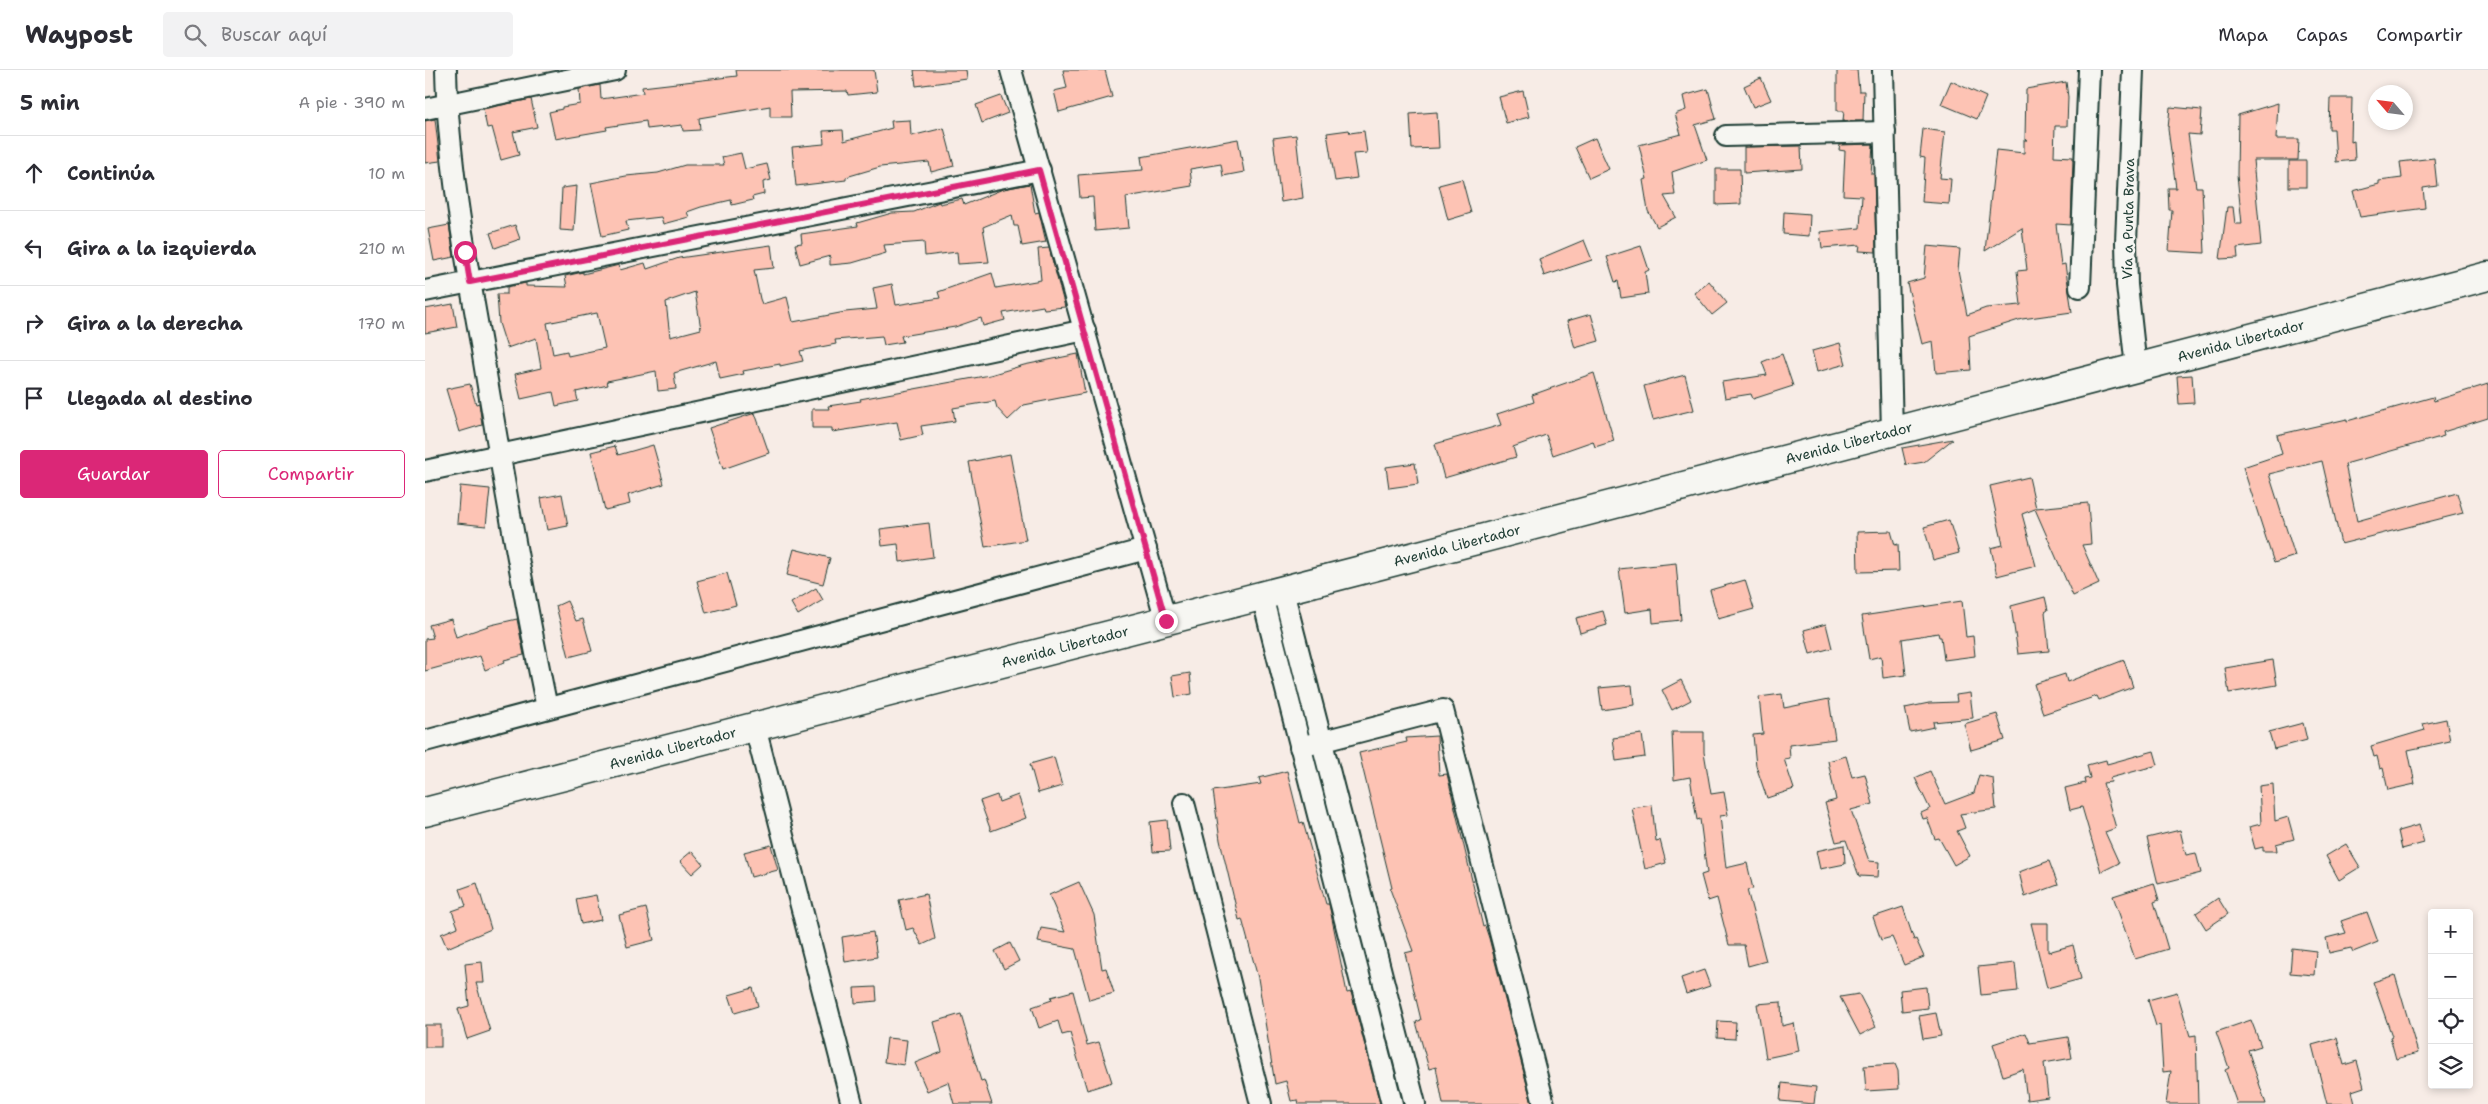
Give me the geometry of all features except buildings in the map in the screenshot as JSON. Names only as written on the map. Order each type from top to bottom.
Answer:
[{"type":"highway","name":"Avenida Libertador","points":[[425,812],[2488,276]]},
{"type":"street","points":[[446,70],[447,105],[470,282],[517,558],[547,708]]},
{"type":"street","points":[[425,109],[615,70]]},
{"type":"street","points":[[1011,70],[1166,621]]},
{"type":"street","points":[[1883,70],[1891,432]]},
{"type":"street","points":[[2080,287],[2089,70]]},
{"type":"street","name":"Vía a Punta Brava","points":[[2133,70],[2126,242],[2127,285],[2136,368]]},
{"type":"street","points":[[1726,136],[1885,132]]},
{"type":"street","points":[[425,291],[1039,170]]},
{"type":"street","points":[[425,470],[1085,330]]},
{"type":"street","points":[[425,741],[1146,549]]},
{"type":"street","points":[[1273,593],[1322,741],[1415,1104]]},
{"type":"street","points":[[1273,593],[1300,747],[1392,1104]]},
{"type":"street","points":[[1300,747],[1443,710],[1544,1104]]},
{"type":"street","points":[[755,727],[852,1104]]},
{"type":"street","points":[[1184,803],[1261,1104]]},
{"type":"route","points":[[465,252],[470,282],[1039,170],[1166,621]]}]
